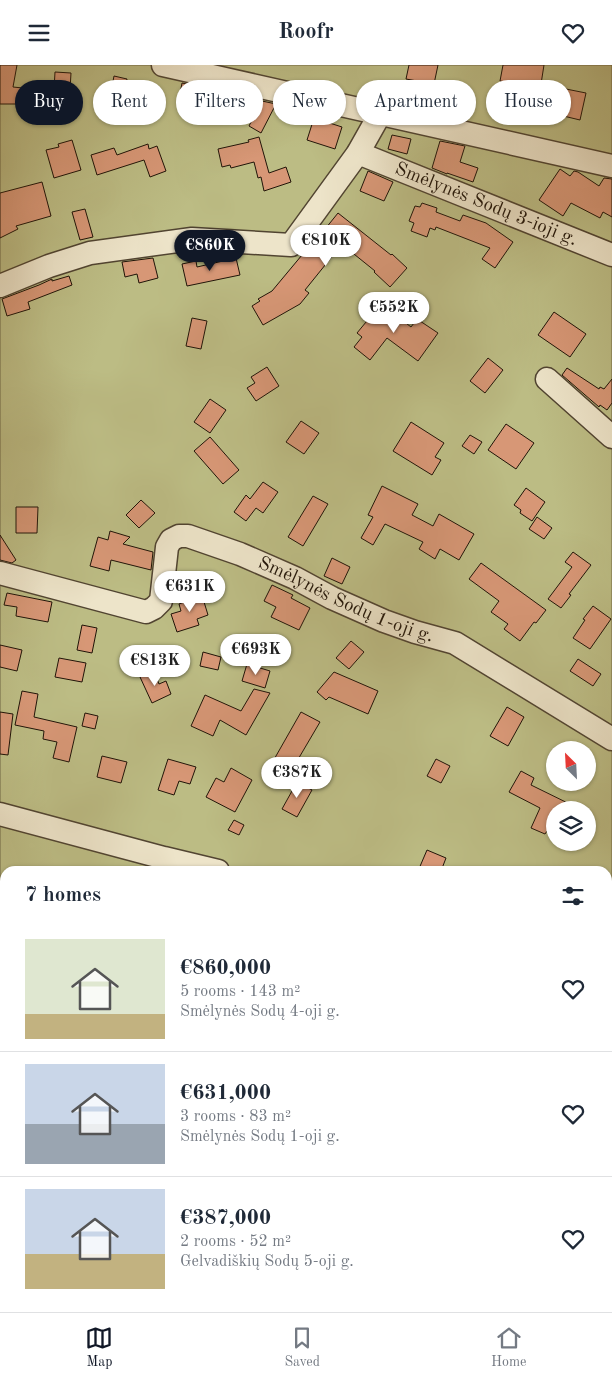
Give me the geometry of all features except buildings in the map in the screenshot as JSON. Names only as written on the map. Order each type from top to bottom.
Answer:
[{"type":"street","points":[[163,65],[356,109]]},
{"type":"street","points":[[0,285],[90,253],[192,239],[291,245],[358,153],[374,125]]},
{"type":"street","points":[[429,125],[612,166]]},
{"type":"street","name":"Smėlynės Sodų 3-ioji g.","points":[[358,153],[612,255]]},
{"type":"street","points":[[547,379],[612,437]]},
{"type":"street","name":"Smėlynės Sodų 1-oji g.","points":[[0,573],[146,611],[154,608],[161,601],[167,547],[170,540],[179,536],[188,536],[240,554],[384,621],[455,643],[612,739]]},
{"type":"street","points":[[0,814],[197,866]]},
{"type":"green space","points":[[0,65],[612,65],[612,866],[0,866]]}]
